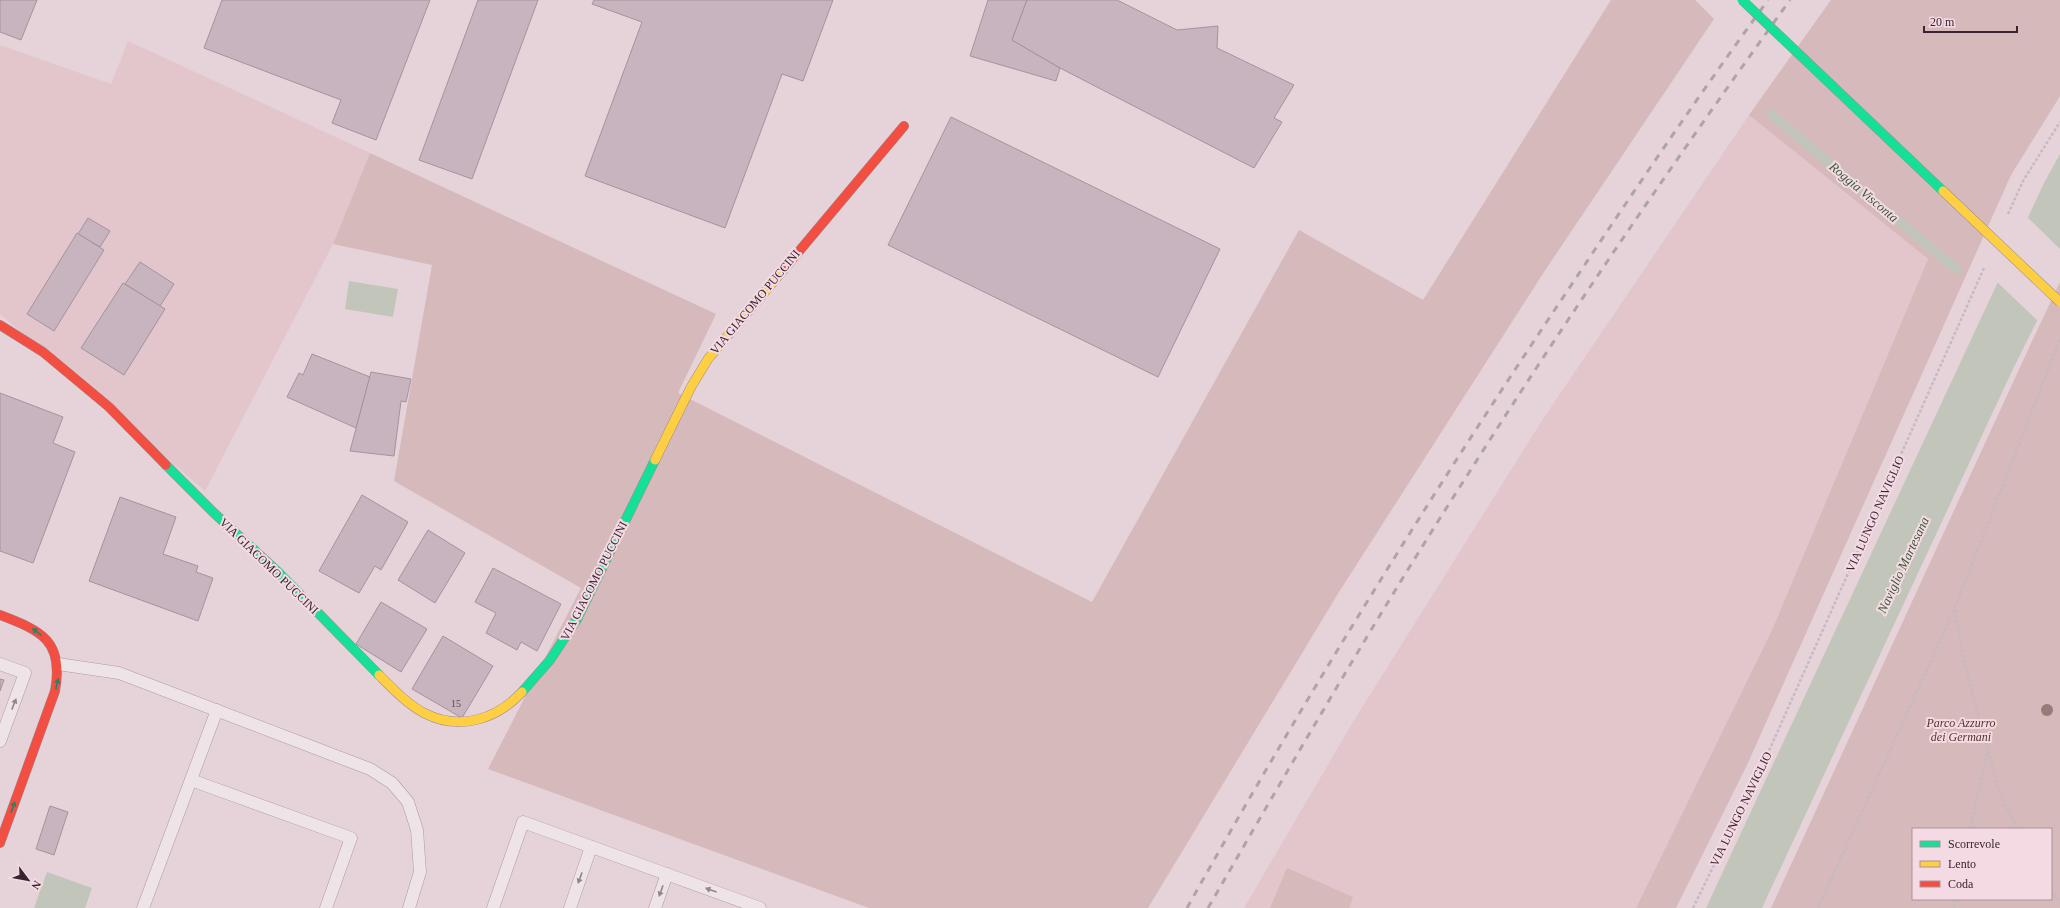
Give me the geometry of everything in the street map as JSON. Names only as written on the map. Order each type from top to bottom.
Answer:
[{"type":"street","points":[[1742,0],[2060,302]]},
{"type":"street","name":"VIA GIACOMO PUCCINI","points":[[0,325],[43,352],[109,407],[214,513],[278,572],[406,701],[434,717],[451,721],[471,722],[493,714],[511,702],[540,672],[557,650],[577,619],[691,387],[708,359],[904,126]]},
{"type":"street","points":[[0,615],[30,626],[41,634],[50,644],[58,664],[58,678],[55,691],[0,843]]},
{"type":"lane","points":[[0,664],[25,673],[0,741]]},
{"type":"lane","points":[[58,664],[119,673],[370,769],[392,783],[408,802],[417,830],[420,872],[409,908]]},
{"type":"lane","points":[[143,908],[216,710]]},
{"type":"lane","points":[[191,780],[351,838],[326,908]]},
{"type":"lane","points":[[494,908],[523,822],[667,874],[736,904],[760,908]]},
{"type":"lane","points":[[570,908],[591,847]]},
{"type":"lane","points":[[655,908],[667,874]]},
{"type":"path","points":[[2007,218],[2023,181],[2060,122]]},
{"type":"path","name":"VIA LUNGO NAVIGLIO","points":[[1693,908],[1760,771],[1987,262]]},
{"type":"path","points":[[1818,908],[1954,610],[2060,339]]},
{"type":"path","points":[[1954,610],[1963,657],[1998,789],[2017,828]]},
{"type":"path","points":[[1970,828],[1988,751]]},
{"type":"path","points":[[2052,892],[2060,904]]},
{"type":"shaded area","points":[[128,41],[370,153],[333,244],[205,491],[0,314],[0,45],[111,84]]},
{"type":"shaded area","points":[[1749,115],[1928,259],[1772,630],[1636,908],[1244,908],[1353,722],[1543,419]]},
{"type":"green space","points":[[1611,0],[1695,0],[1714,19],[1544,272],[1339,592],[1148,908],[869,908],[488,769],[581,588],[394,481],[432,265],[333,244],[370,153],[716,314],[678,393],[1092,602],[1299,230],[1423,300]]},
{"type":"green space","points":[[1831,0],[2060,0],[2060,96],[2011,175],[1747,765],[1676,908],[1636,908],[1772,630],[1928,259],[1749,115]]},
{"type":"green space","name":"Parco Azzurro dei Germani","points":[[2060,282],[2060,908],[1771,908],[2033,339]]},
{"type":"green space","points":[[1287,868],[1353,897],[1349,908],[1270,908]]},
{"type":"water","name":"Naviglio Martesana","points":[[2060,154],[2060,275],[2013,369],[1762,908],[1706,908],[2044,183]]},
{"type":"water","points":[[349,281],[398,289],[393,317],[345,309]]},
{"type":"water","points":[[47,872],[92,888],[85,908],[34,908]]},
{"type":"pier","points":[[2026,216],[2060,249],[2060,279],[2039,322],[1996,281]]},
{"type":"building","points":[[0,0],[37,0],[21,40],[0,32]]},
{"type":"building","points":[[222,0],[430,0],[376,140],[332,123],[341,100],[204,48]]},
{"type":"building","points":[[478,0],[538,0],[472,179],[419,160]]},
{"type":"building","points":[[594,0],[833,0],[803,81],[782,74],[725,228],[585,176],[642,22],[592,4]]},
{"type":"building","points":[[988,0],[1027,0],[1012,40],[1060,68],[1056,81],[970,56]]},
{"type":"building","points":[[1027,0],[1117,0],[1177,30],[1218,26],[1217,48],[1294,85],[1274,118],[1282,122],[1254,168],[1060,68],[1012,40]]},
{"type":"building","points":[[951,117],[1220,249],[1158,377],[888,245]]},
{"type":"building","points":[[88,218],[110,231],[100,247],[78,234]]},
{"type":"building","points":[[77,233],[104,250],[54,331],[27,314]]},
{"type":"building","points":[[140,262],[174,284],[160,306],[125,284]]},
{"type":"building","points":[[123,283],[165,309],[124,375],[81,348]]},
{"type":"building","points":[[312,354],[370,377],[356,428],[287,397],[299,373],[303,375]]},
{"type":"building","points":[[371,372],[411,379],[406,402],[401,401],[394,456],[350,451]]},
{"type":"building","points":[[0,393],[63,417],[53,443],[75,452],[33,563],[0,551]]},
{"type":"building","points":[[362,495],[408,522],[381,570],[375,566],[359,593],[319,571]]},
{"type":"building","points":[[120,497],[176,517],[163,554],[198,566],[196,572],[213,578],[198,621],[89,581]]},
{"type":"building","points":[[428,530],[465,553],[435,603],[398,580]]},
{"type":"building","points":[[493,568],[561,604],[537,651],[521,642],[517,650],[486,633],[496,613],[475,602]]},
{"type":"building","points":[[381,602],[427,629],[401,672],[356,644]]},
{"type":"building","points":[[443,636],[493,666],[462,718],[412,689]]},
{"type":"building","points":[[0,679],[4,680],[0,691]]},
{"type":"building","points":[[50,806],[68,812],[54,855],[36,849]]},
{"type":"waterway","name":"Roggia Visconta","points":[[1771,114],[1957,270]]},
{"type":"railway","points":[[1187,908],[1277,751],[1419,518],[1592,253],[1768,0]]},
{"type":"railway","points":[[1208,908],[1369,633],[1508,411],[1627,233],[1790,0]]},
{"type":"traffic: fast","points":[[1742,0],[1943,191]]},
{"type":"traffic: fast","points":[[522,692],[550,660],[577,619],[655,460]]},
{"type":"traffic: fast","points":[[166,465],[214,513],[278,572],[379,675]]},
{"type":"traffic: slow","points":[[1943,191],[2060,302]]},
{"type":"traffic: slow","points":[[655,460],[691,387],[708,359],[785,268]]},
{"type":"traffic: slow","points":[[379,675],[400,696],[424,713],[450,721],[464,722],[489,716],[501,710],[522,692]]},
{"type":"traffic: jam","points":[[785,268],[904,126]]},
{"type":"traffic: jam","points":[[0,325],[43,352],[109,407],[166,465]]},
{"type":"traffic: jam","points":[[0,615],[28,627],[47,640],[53,649],[56,660],[57,674],[55,691],[0,843]]}]
